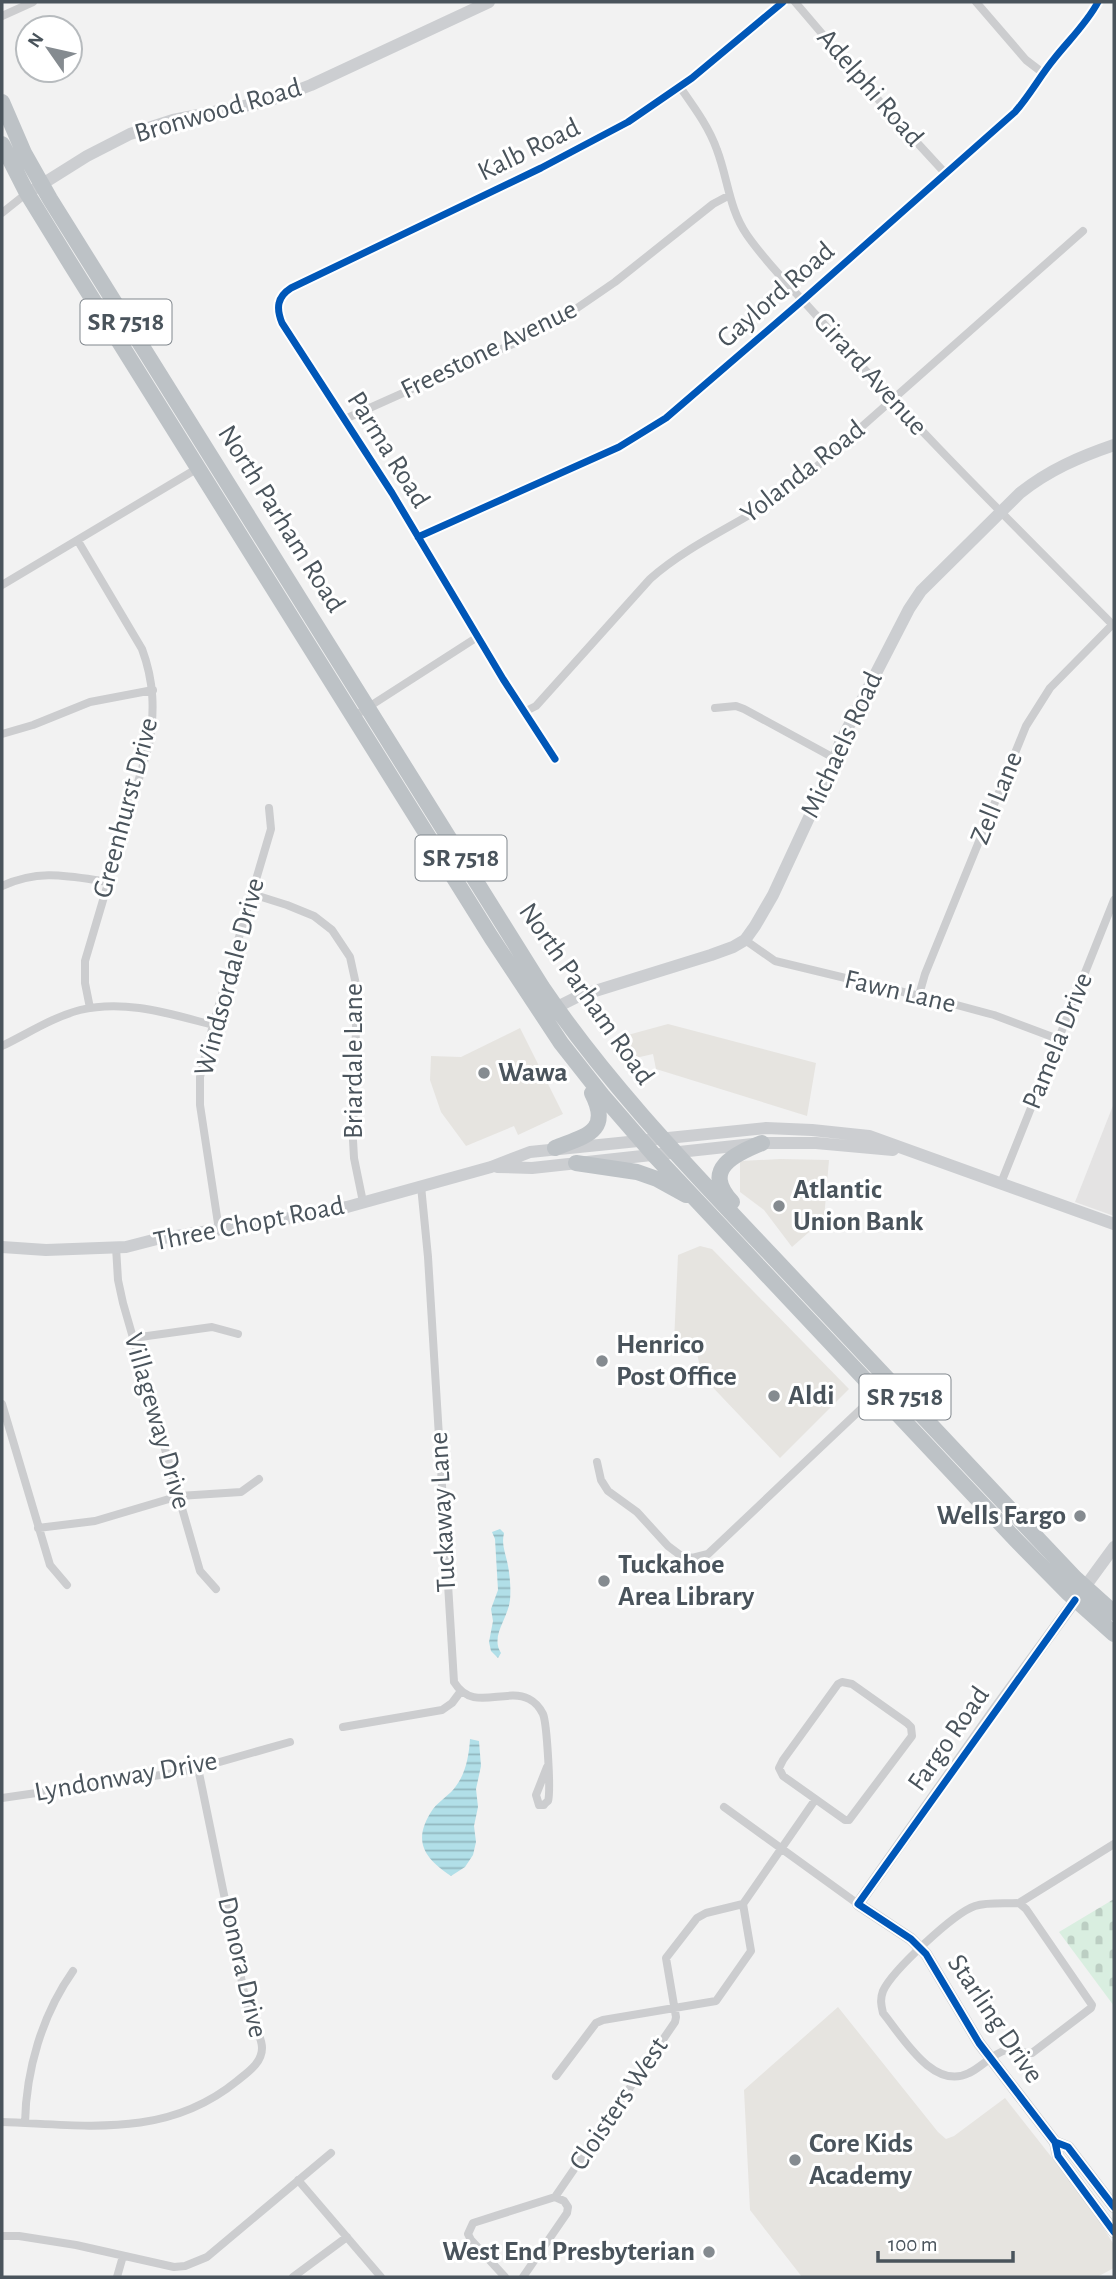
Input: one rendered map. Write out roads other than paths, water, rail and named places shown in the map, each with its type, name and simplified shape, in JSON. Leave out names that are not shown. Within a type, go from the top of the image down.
[{"type":"highway","name":"North Parham Road","points":[[2,102],[34,189]]},
{"type":"highway","name":"North Parham Road","points":[[2,144],[34,189],[205,464],[354,717],[549,1011],[674,1152],[766,1249],[884,1387]]},
{"type":"highway","name":"North Parham Road","points":[[205,464],[368,707],[585,1074],[654,1155],[884,1387],[1080,1593],[1114,1634]]},
{"type":"highway","points":[[555,1148],[588,1135],[599,1118],[600,1107],[585,1074]]},
{"type":"highway","points":[[762,1143],[729,1159],[721,1171],[720,1182],[723,1192],[751,1223],[766,1249]]},
{"type":"highway","points":[[576,1163],[637,1172],[657,1179],[699,1202]]},
{"type":"highway","name":"North Parham Road","points":[[1080,1593],[1114,1613]]},
{"type":"street","points":[[2,16],[33,2]]},
{"type":"street","name":"Bronwood Road","points":[[34,189],[87,156],[130,134],[173,120],[280,97],[489,2]]},
{"type":"street","name":"Kalb Road","points":[[278,305],[281,295],[291,288],[596,141],[628,122],[680,86],[783,2]]},
{"type":"street","name":"Adelphi Road","points":[[795,2],[945,173]]},
{"type":"street","points":[[976,2],[1026,60],[1043,73]]},
{"type":"street","name":"Gaylord Road","points":[[418,537],[619,447],[643,434],[694,396],[1015,112],[1030,96],[1043,73],[1098,2]]},
{"type":"street","name":"Girard Avenue","points":[[680,86],[709,131],[723,167],[728,196],[747,235],[893,401],[1000,513],[1113,625]]},
{"type":"street","points":[[2,213],[34,189]]},
{"type":"street","name":"Freestone Avenue","points":[[345,419],[515,343],[564,317],[615,282],[713,204],[728,196]]},
{"type":"street","name":"Yolanda Road","points":[[526,711],[536,706],[650,579],[666,565],[777,499],[893,401],[1083,231]]},
{"type":"street","name":"Parma Road","points":[[278,305],[282,323],[345,419],[555,759]]},
{"type":"street","name":"Michaels Road","points":[[745,940],[772,895],[856,711],[908,609],[935,576],[1020,493],[1054,469],[1114,445]]},
{"type":"street","points":[[2,585],[205,464]]},
{"type":"street","name":"Greenhurst Drive","points":[[78,541],[142,649],[153,690],[154,716],[149,745],[85,961],[85,983],[90,1008]]},
{"type":"street","name":"Zell Lane","points":[[919,995],[925,974],[1026,726],[1050,688],[1113,625]]},
{"type":"street","points":[[354,717],[479,636]]},
{"type":"street","points":[[2,734],[90,702],[153,690]]},
{"type":"street","points":[[715,708],[736,706],[744,709],[834,758]]},
{"type":"street","name":"Windsordale Drive","points":[[219,1230],[200,1092],[202,1061],[271,829],[269,808]]},
{"type":"street","points":[[2,887],[16,880],[46,874],[108,882]]},
{"type":"street","name":"Briardale Lane","points":[[252,894],[314,916],[341,940],[354,968],[357,1002],[353,1140],[363,1202]]},
{"type":"street","name":"Pamela Drive","points":[[1001,1183],[1114,900]]},
{"type":"street","points":[[549,1011],[579,996],[711,955],[745,940]]},
{"type":"street","name":"Fawn Lane","points":[[745,940],[775,961],[919,995],[994,1016],[1058,1039]]},
{"type":"street","points":[[2,1046],[58,1019],[90,1008],[106,1006],[131,1007],[213,1024]]},
{"type":"street","name":"Three Chopt Road","points":[[2,1247],[46,1251],[116,1247],[280,1220],[363,1202],[491,1167],[530,1152],[750,1128],[802,1129],[869,1136],[1114,1224]]},
{"type":"street","name":"Three Chopt Road","points":[[491,1167],[532,1168],[762,1143],[816,1143],[908,1150]]},
{"type":"street","name":"Tuckaway Lane","points":[[421,1186],[428,1257],[453,1676],[461,1691]]},
{"type":"street","name":"Villageway Drive","points":[[116,1247],[118,1280],[132,1338],[200,1571],[216,1589]]},
{"type":"street","points":[[132,1338],[212,1327],[238,1334]]},
{"type":"street","points":[[597,1462],[601,1480],[608,1491],[637,1512],[668,1546],[680,1555],[692,1558],[708,1553],[884,1387]]},
{"type":"street","points":[[2,1404],[50,1565],[67,1585]]},
{"type":"street","points":[[38,1528],[95,1521],[179,1496],[242,1492],[259,1479]]},
{"type":"street","name":"Fargo Road","points":[[858,1903],[1114,1546]]},
{"type":"street","points":[[847,1682],[907,1723],[911,1727],[912,1736],[851,1819],[845,1820],[815,1800],[783,1776],[779,1768],[782,1760],[838,1684],[847,1682]]},
{"type":"street","points":[[343,1727],[442,1710],[452,1703],[461,1691],[477,1698],[523,1697],[538,1706],[545,1723],[547,1767]]},
{"type":"street","name":"Lyndonway Drive","points":[[2,1798],[198,1768],[290,1742]]},
{"type":"street","name":"Donora Drive","points":[[2,2122],[105,2126],[161,2120],[182,2113],[215,2096],[254,2067],[261,2056],[261,2039],[245,1997],[198,1768]]},
{"type":"street","points":[[743,1904],[815,1800]]},
{"type":"street","name":"Starling Drive","points":[[724,1807],[919,1947],[933,1964],[962,2016],[990,2058],[1055,2142],[1058,2156],[1114,2232]]},
{"type":"street","points":[[1019,1903],[1026,1909],[1092,2005],[1091,2008],[1032,2053],[1009,2049],[990,2058],[970,2073],[961,2076],[937,2073],[927,2066],[883,2013],[880,2005],[882,1992],[919,1947],[971,1908],[1019,1903],[1114,1844]]},
{"type":"street","name":"Cloisters West","points":[[505,2277],[471,2240],[469,2228],[480,2219],[555,2197],[675,2022],[674,2009],[666,1958],[697,1918],[706,1913],[743,1904],[750,1954],[716,2001],[674,2009],[603,2020],[596,2024],[556,2076]]},
{"type":"street","points":[[25,2123],[26,2096],[34,2053],[57,1997],[73,1971]]},
{"type":"street","name":"Starling Drive","points":[[1055,2142],[1068,2147],[1114,2207]]},
{"type":"street","points":[[2,2236],[48,2240],[174,2267],[185,2266],[207,2258],[331,2153]]},
{"type":"street","points":[[298,2180],[381,2277]]},
{"type":"street","name":"Cloisters West","points":[[523,2277],[567,2213],[568,2207],[564,2201],[555,2197]]},
{"type":"street","points":[[293,2277],[347,2237]]},
{"type":"street","points":[[117,2277],[124,2256]]},
{"type":"water","points":[[500,1529],[504,1533],[503,1546],[509,1570],[510,1600],[498,1634],[501,1653],[498,1658],[491,1651],[489,1642],[493,1621],[491,1609],[498,1590],[495,1539],[492,1532]]},
{"type":"water","points":[[470,1739],[479,1741],[481,1766],[476,1789],[476,1842],[473,1855],[465,1867],[451,1876],[427,1855],[422,1839],[423,1830],[433,1809],[459,1781],[466,1764]]},
{"type":"place","name":"Wawa","points":[[484,1073]]},
{"type":"place","name":"Atlantic Union Bank","points":[[779,1206]]},
{"type":"place","name":"Henrico Post Office","points":[[602,1361]]},
{"type":"place","name":"Aldi","points":[[774,1396]]},
{"type":"place","name":"Wells Fargo","points":[[1080,1516]]},
{"type":"place","name":"Tuckahoe Area Library","points":[[604,1581]]},
{"type":"place","name":"Core Kids Academy","points":[[795,2160]]},
{"type":"place","name":"West End Presbyterian","points":[[709,2252]]}]
